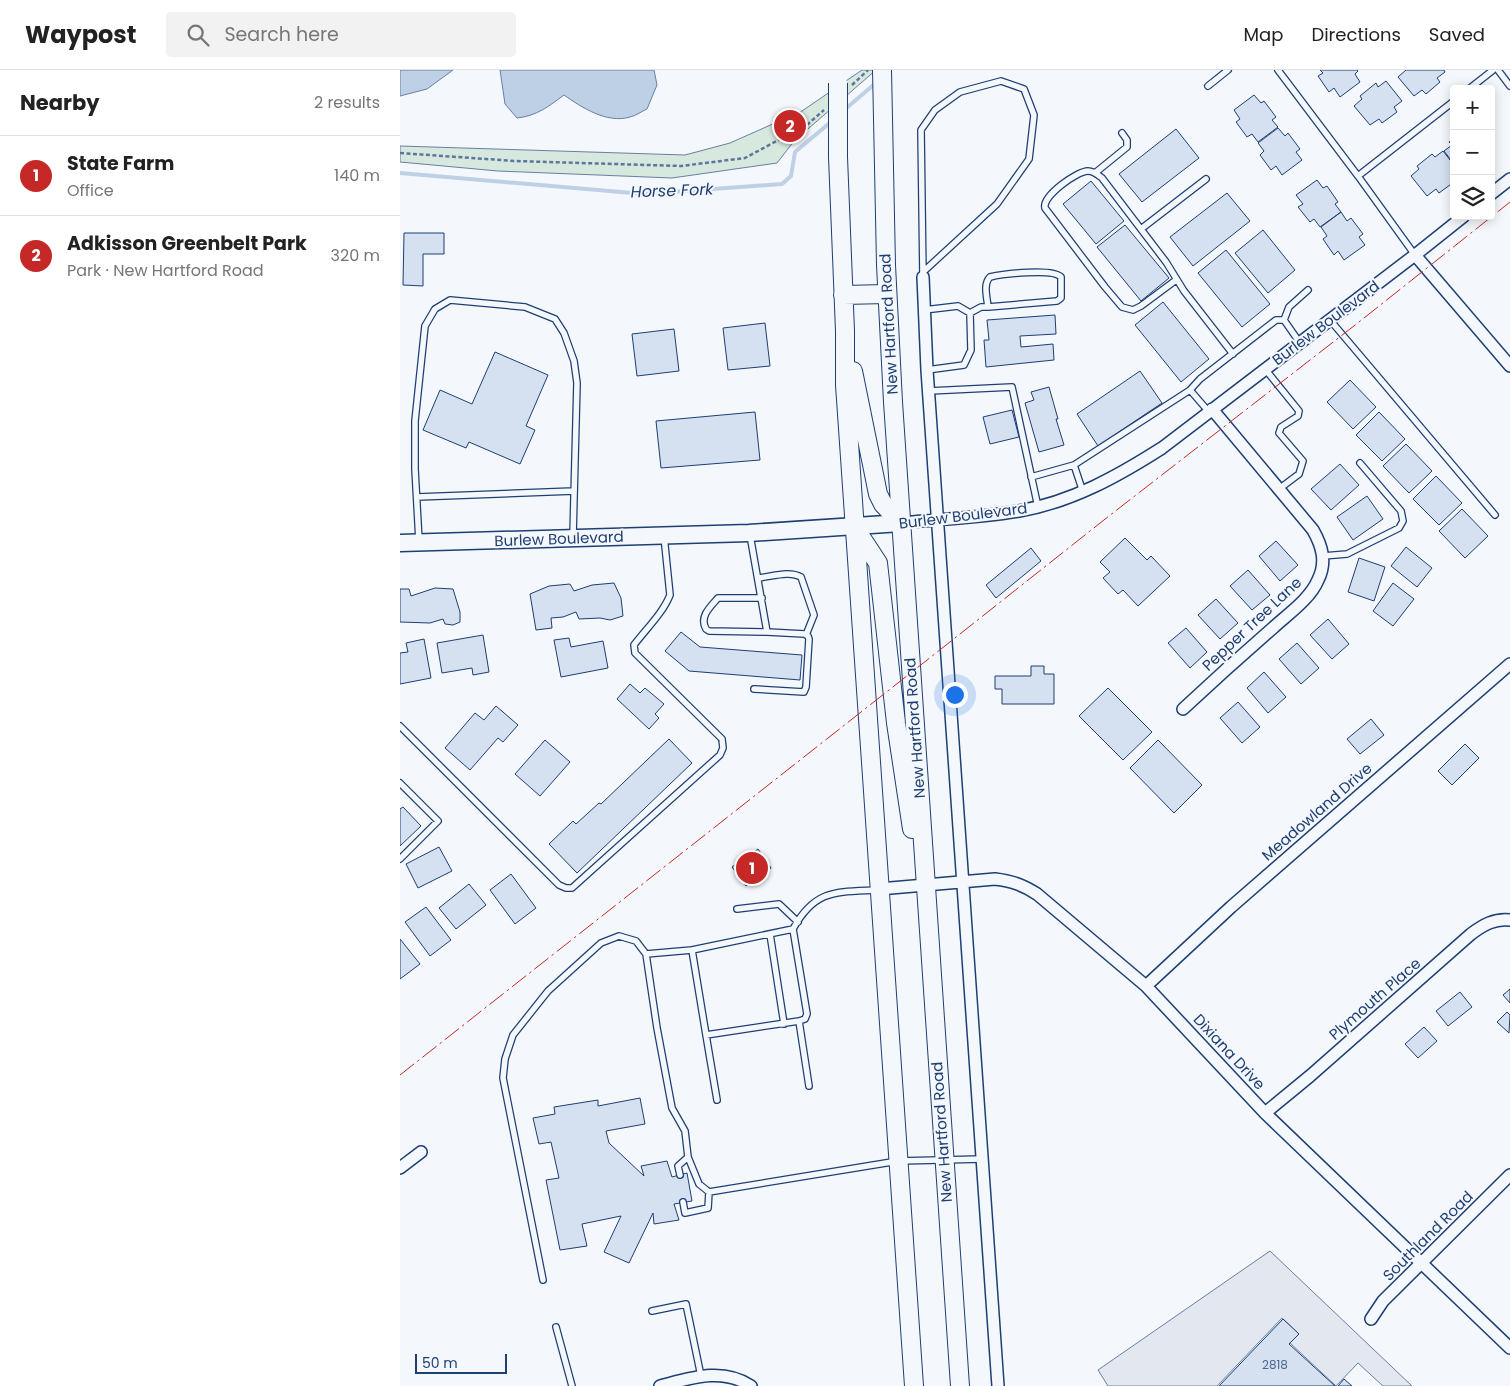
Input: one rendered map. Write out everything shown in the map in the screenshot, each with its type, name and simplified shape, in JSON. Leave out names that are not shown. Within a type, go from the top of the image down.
[{"type":"main road","name":"New Hartford Road","points":[[882,70],[887,294],[960,1386]]},
{"type":"main road","points":[[842,80],[838,157],[845,331],[845,386],[914,1386]]},
{"type":"main road","points":[[843,295],[887,294]]},
{"type":"main road","points":[[845,331],[878,494],[883,504],[901,524]]},
{"type":"main road","points":[[855,527],[878,563],[903,777],[912,835],[926,885]]},
{"type":"street","points":[[1495,191],[1510,179]]},
{"type":"street","name":"Burlew Boulevard","points":[[400,543],[664,536],[855,527],[972,518],[1038,507],[1083,492],[1134,466],[1162,448],[1416,255],[1459,220]]},
{"type":"street","points":[[1416,255],[1510,366]]},
{"type":"street","points":[[923,274],[927,370],[998,1386]]},
{"type":"street","points":[[1210,411],[1313,530],[1320,542],[1323,556]]},
{"type":"street","name":"Pepper Tree Lane","points":[[1183,709],[1310,593],[1320,576],[1323,556]]},
{"type":"street","name":"Meadowland Drive","points":[[1146,986],[1238,901],[1510,664]]},
{"type":"street","name":"Dixiana Drive","points":[[879,890],[995,879],[1009,880],[1023,885],[1037,894],[1146,986],[1265,1112],[1510,1348]]},
{"type":"street","name":"Plymouth Place","points":[[1265,1112],[1317,1070],[1471,934],[1484,925],[1496,920],[1510,920]]},
{"type":"street","points":[[400,1168],[421,1152]]},
{"type":"street","name":"Southland Road","points":[[1371,1320],[1383,1301],[1510,1175]]},
{"type":"street","points":[[660,1386],[702,1376],[728,1376],[742,1380],[751,1386]]},
{"type":"lane","points":[[1208,86],[1228,70]]},
{"type":"lane","points":[[1278,70],[1416,255]]},
{"type":"lane","points":[[1474,85],[1493,70]]},
{"type":"lane","points":[[1498,70],[1510,86]]},
{"type":"lane","points":[[1001,81],[1024,89],[1034,115],[1028,159],[997,204],[923,274],[921,130],[935,110],[960,92],[1001,81]]},
{"type":"lane","points":[[1358,176],[1450,104]]},
{"type":"lane","points":[[1095,173],[1127,147],[1127,140],[1122,133]]},
{"type":"lane","points":[[1176,280],[1141,306],[1133,310],[1122,307],[1045,208],[1046,200],[1073,177],[1087,171],[1095,173],[1102,178],[1174,272],[1176,280],[1233,354]]},
{"type":"lane","points":[[1141,229],[1206,179]]},
{"type":"lane","points":[[970,313],[981,307],[988,307],[1057,302],[1061,298],[1061,277],[1056,273],[1046,272],[990,277],[986,284],[988,307]]},
{"type":"lane","points":[[1284,320],[1289,307],[1308,290]]},
{"type":"lane","points":[[420,542],[415,469],[415,421],[425,326],[435,309],[450,300],[526,307],[556,319],[564,333],[574,362],[577,383],[572,538]]},
{"type":"lane","points":[[924,310],[958,306],[970,313]]},
{"type":"lane","points":[[927,370],[964,365],[972,350],[970,313]]},
{"type":"lane","points":[[1031,477],[1074,466],[1190,390],[1200,379],[1276,320],[1284,320]]},
{"type":"lane","points":[[1284,320],[1300,343]]},
{"type":"lane","points":[[1330,320],[1495,515]]},
{"type":"lane","points":[[1265,369],[1299,411],[1298,416],[1281,427],[1278,433],[1302,461],[1299,474],[1279,489]]},
{"type":"lane","points":[[929,391],[1012,387],[1038,507]]},
{"type":"lane","points":[[1190,390],[1210,411]]},
{"type":"lane","points":[[1323,556],[1347,554],[1399,528],[1403,521],[1401,511],[1360,463]]},
{"type":"lane","points":[[1074,466],[1083,492]]},
{"type":"lane","points":[[417,497],[574,491]]},
{"type":"lane","points":[[749,532],[768,632]]},
{"type":"lane","points":[[400,726],[559,885],[572,888],[720,755],[723,748],[722,740],[635,653],[634,645],[670,595],[664,536]]},
{"type":"lane","points":[[758,578],[790,574],[796,574],[801,577],[814,615],[806,635]]},
{"type":"lane","points":[[762,598],[718,598],[705,614],[703,622],[706,629],[710,631],[806,635]]},
{"type":"lane","points":[[754,689],[804,692],[806,687],[809,639],[806,635]]},
{"type":"lane","points":[[400,783],[438,821],[400,859]]},
{"type":"lane","points":[[646,954],[692,950],[793,929],[806,909],[824,895],[879,890]]},
{"type":"lane","points":[[737,909],[779,904],[798,922]]},
{"type":"lane","points":[[706,1035],[784,1024],[805,1019],[807,1014],[793,929]]},
{"type":"lane","points":[[770,934],[784,1024]]},
{"type":"lane","points":[[543,1280],[503,1078],[505,1059],[512,1036],[548,991],[601,943],[619,936],[636,941],[646,954],[672,1108],[685,1131],[688,1157],[699,1184],[709,1192],[898,1161],[983,1159]]},
{"type":"lane","points":[[692,950],[717,1100]]},
{"type":"lane","points":[[799,1021],[808,1086]]},
{"type":"lane","points":[[680,1175],[678,1166],[688,1157]]},
{"type":"lane","points":[[684,1202],[685,1213],[708,1208],[709,1192]]},
{"type":"lane","points":[[652,1311],[686,1304],[702,1376]]},
{"type":"lane","points":[[556,1328],[572,1386]]},
{"type":"path","points":[[842,80],[868,70]]},
{"type":"path","points":[[400,153],[515,161],[681,166],[744,158],[808,124],[829,105]]},
{"type":"shaded area","points":[[862,70],[876,70],[794,141],[777,163],[672,178],[498,171],[400,162],[400,146],[685,155],[730,143],[802,111]]},
{"type":"shaded area","points":[[1270,1251],[1412,1386],[1383,1386],[1358,1363],[1336,1386],[1290,1343],[1299,1334],[1282,1318],[1217,1386],[1108,1386],[1098,1370]]},
{"type":"water","points":[[400,70],[453,70],[427,89],[400,96]]},
{"type":"water","points":[[500,70],[654,70],[657,85],[647,109],[630,117],[621,119],[603,116],[586,109],[564,95],[537,113],[517,118],[505,104]]},
{"type":"building","points":[[1320,70],[1357,70],[1355,74],[1360,82],[1340,97],[1334,88],[1329,92],[1318,76],[1323,73]]},
{"type":"building","points":[[1406,70],[1444,70],[1445,72],[1437,78],[1440,82],[1426,94],[1422,90],[1414,96],[1398,77]]},
{"type":"building","points":[[1386,81],[1402,101],[1394,107],[1397,112],[1382,123],[1379,119],[1370,125],[1354,106],[1362,99],[1360,96],[1376,83],[1378,87]]},
{"type":"building","points":[[1254,95],[1261,103],[1264,101],[1276,117],[1272,120],[1278,127],[1258,142],[1252,134],[1247,137],[1236,122],[1240,119],[1234,110]]},
{"type":"building","points":[[1278,128],[1285,136],[1288,133],[1300,149],[1296,152],[1302,160],[1282,175],[1276,166],[1271,170],[1260,155],[1264,151],[1258,143]]},
{"type":"building","points":[[1176,129],[1199,158],[1142,202],[1119,174]]},
{"type":"building","points":[[1450,146],[1450,159],[1444,151]]},
{"type":"building","points":[[1443,151],[1450,160],[1450,185],[1439,193],[1436,189],[1427,196],[1411,176],[1419,169],[1417,166],[1432,154],[1435,157]]},
{"type":"building","points":[[1317,180],[1323,188],[1327,186],[1338,202],[1335,204],[1341,212],[1320,227],[1314,219],[1310,222],[1298,207],[1303,204],[1296,195]]},
{"type":"building","points":[[1091,181],[1124,221],[1096,244],[1063,204]]},
{"type":"building","points":[[1227,193],[1250,221],[1193,266],[1170,237]]},
{"type":"building","points":[[1341,212],[1347,221],[1351,218],[1363,234],[1359,237],[1365,245],[1344,260],[1338,251],[1334,255],[1323,239],[1327,236],[1321,227]]},
{"type":"building","points":[[1125,225],[1169,278],[1141,301],[1097,247]]},
{"type":"building","points":[[1263,230],[1295,270],[1268,293],[1235,253]]},
{"type":"building","points":[[404,233],[444,233],[444,254],[423,254],[423,286],[403,285]]},
{"type":"building","points":[[1226,250],[1270,304],[1242,327],[1198,273]]},
{"type":"building","points":[[1163,302],[1209,359],[1181,382],[1135,325]]},
{"type":"building","points":[[1055,315],[1056,334],[1020,336],[1021,347],[1053,344],[1054,360],[986,367],[984,340],[989,340],[987,320]]},
{"type":"building","points":[[765,323],[770,366],[728,370],[723,328]]},
{"type":"building","points":[[674,329],[679,371],[637,376],[632,334]]},
{"type":"building","points":[[495,352],[548,375],[526,426],[535,430],[520,464],[469,442],[466,448],[423,430],[440,390],[472,404]]},
{"type":"building","points":[[1140,371],[1162,403],[1098,446],[1077,414]]},
{"type":"building","points":[[1350,380],[1376,407],[1353,429],[1327,402]]},
{"type":"building","points":[[1049,387],[1064,445],[1039,452],[1025,403],[1034,400],[1031,392]]},
{"type":"building","points":[[1012,410],[1019,437],[990,444],[983,417]]},
{"type":"building","points":[[755,412],[760,460],[661,468],[656,421]]},
{"type":"building","points":[[1379,412],[1405,439],[1382,461],[1356,435]]},
{"type":"building","points":[[1406,444],[1432,471],[1409,493],[1383,466]]},
{"type":"building","points":[[1340,464],[1359,485],[1331,510],[1311,489]]},
{"type":"building","points":[[1436,476],[1462,503],[1439,525],[1413,499]]},
{"type":"building","points":[[1367,496],[1383,519],[1353,540],[1337,517]]},
{"type":"building","points":[[1462,509],[1488,536],[1465,558],[1439,531]]},
{"type":"building","points":[[1125,538],[1147,560],[1151,556],[1170,576],[1138,606],[1123,590],[1118,594],[1103,578],[1110,572],[1100,562]]},
{"type":"building","points":[[1276,541],[1298,565],[1280,581],[1259,556]]},
{"type":"building","points":[[1406,547],[1432,568],[1417,587],[1391,566]]},
{"type":"building","points":[[1031,548],[1041,561],[996,598],[986,585]]},
{"type":"building","points":[[1359,558],[1385,567],[1374,601],[1348,592]]},
{"type":"building","points":[[1248,570],[1270,595],[1252,610],[1230,586]]},
{"type":"building","points":[[614,583],[621,598],[623,616],[610,620],[600,618],[579,619],[576,612],[563,617],[551,618],[552,628],[536,630],[530,594],[549,586],[570,584],[574,591],[592,585]]},
{"type":"building","points":[[1393,583],[1414,599],[1393,626],[1373,611]]},
{"type":"building","points":[[435,588],[453,589],[460,612],[460,622],[453,625],[445,624],[443,619],[430,623],[400,622],[400,589],[409,589],[411,596]]},
{"type":"building","points":[[1216,599],[1238,623],[1220,639],[1198,615]]},
{"type":"building","points":[[1328,619],[1349,644],[1332,659],[1310,635]]},
{"type":"building","points":[[1186,628],[1207,652],[1190,668],[1168,643]]},
{"type":"building","points":[[681,632],[700,647],[802,655],[800,680],[689,671],[665,651]]},
{"type":"building","points":[[483,635],[489,672],[473,675],[472,668],[442,673],[437,643]]},
{"type":"building","points":[[569,638],[571,647],[603,641],[608,668],[561,677],[554,640]]},
{"type":"building","points":[[424,639],[431,678],[400,684],[400,653],[408,652],[406,643]]},
{"type":"building","points":[[1297,643],[1319,668],[1301,684],[1279,659]]},
{"type":"building","points":[[1031,666],[1044,666],[1044,674],[1054,674],[1054,704],[1002,704],[1002,689],[995,689],[995,676],[1031,676]]},
{"type":"building","points":[[1264,672],[1286,697],[1268,713],[1247,688]]},
{"type":"building","points":[[630,684],[640,693],[645,688],[664,704],[655,714],[659,718],[649,729],[617,699]]},
{"type":"building","points":[[1108,688],[1152,732],[1123,760],[1079,716]]},
{"type":"building","points":[[1238,702],[1260,727],[1242,743],[1220,718]]},
{"type":"building","points":[[496,706],[518,725],[503,742],[498,738],[470,770],[445,748],[475,713],[484,720]]},
{"type":"building","points":[[1371,719],[1384,735],[1360,754],[1347,739]]},
{"type":"building","points":[[669,739],[692,763],[577,873],[549,844],[573,821],[576,824],[599,803],[601,804]]},
{"type":"building","points":[[545,740],[570,762],[540,796],[515,774]]},
{"type":"building","points":[[1158,740],[1202,785],[1174,813],[1130,768]]},
{"type":"building","points":[[1465,744],[1479,758],[1452,785],[1438,771]]},
{"type":"building","points":[[403,807],[421,826],[400,846],[400,809]]},
{"type":"building","points":[[439,847],[452,871],[418,888],[406,864]]},
{"type":"building","points":[[758,849],[771,868],[746,886],[732,867]]},
{"type":"building","points":[[511,874],[536,908],[515,924],[490,890]]},
{"type":"building","points":[[469,884],[486,905],[456,929],[439,908]]},
{"type":"building","points":[[426,907],[451,940],[430,956],[405,922]]},
{"type":"building","points":[[400,939],[420,964],[400,979]]},
{"type":"building","points":[[1510,989],[1510,1003],[1503,995]]},
{"type":"building","points":[[1460,992],[1472,1007],[1448,1026],[1436,1011]]},
{"type":"building","points":[[1507,1012],[1510,1015],[1509,1033],[1497,1022]]},
{"type":"building","points":[[1424,1027],[1437,1041],[1418,1058],[1405,1044]]},
{"type":"building","points":[[640,1098],[645,1124],[606,1131],[609,1143],[644,1176],[641,1166],[667,1161],[672,1177],[687,1173],[692,1201],[674,1204],[679,1220],[654,1224],[653,1213],[629,1263],[604,1252],[621,1216],[582,1224],[587,1246],[560,1250],[546,1180],[559,1178],[551,1142],[539,1144],[533,1118],[555,1114],[554,1107],[598,1100],[598,1106]]},
{"type":"building","points":[[1283,1319],[1299,1334],[1289,1344],[1335,1386],[1219,1386]]},
{"type":"building","points":[[1344,1379],[1352,1386],[1338,1386]]},
{"type":"waterway","name":"Horse Fork","points":[[843,111],[877,82]]},
{"type":"waterway","name":"Horse Fork","points":[[400,173],[644,194],[782,184],[791,176],[795,152],[832,121]]},
{"type":"power","points":[[400,1075],[1510,202]]},
{"type":"place","name":"Adkisson Greenbelt Park","points":[[790,126]]},
{"type":"place","name":"State Farm","points":[[752,868]]}]
